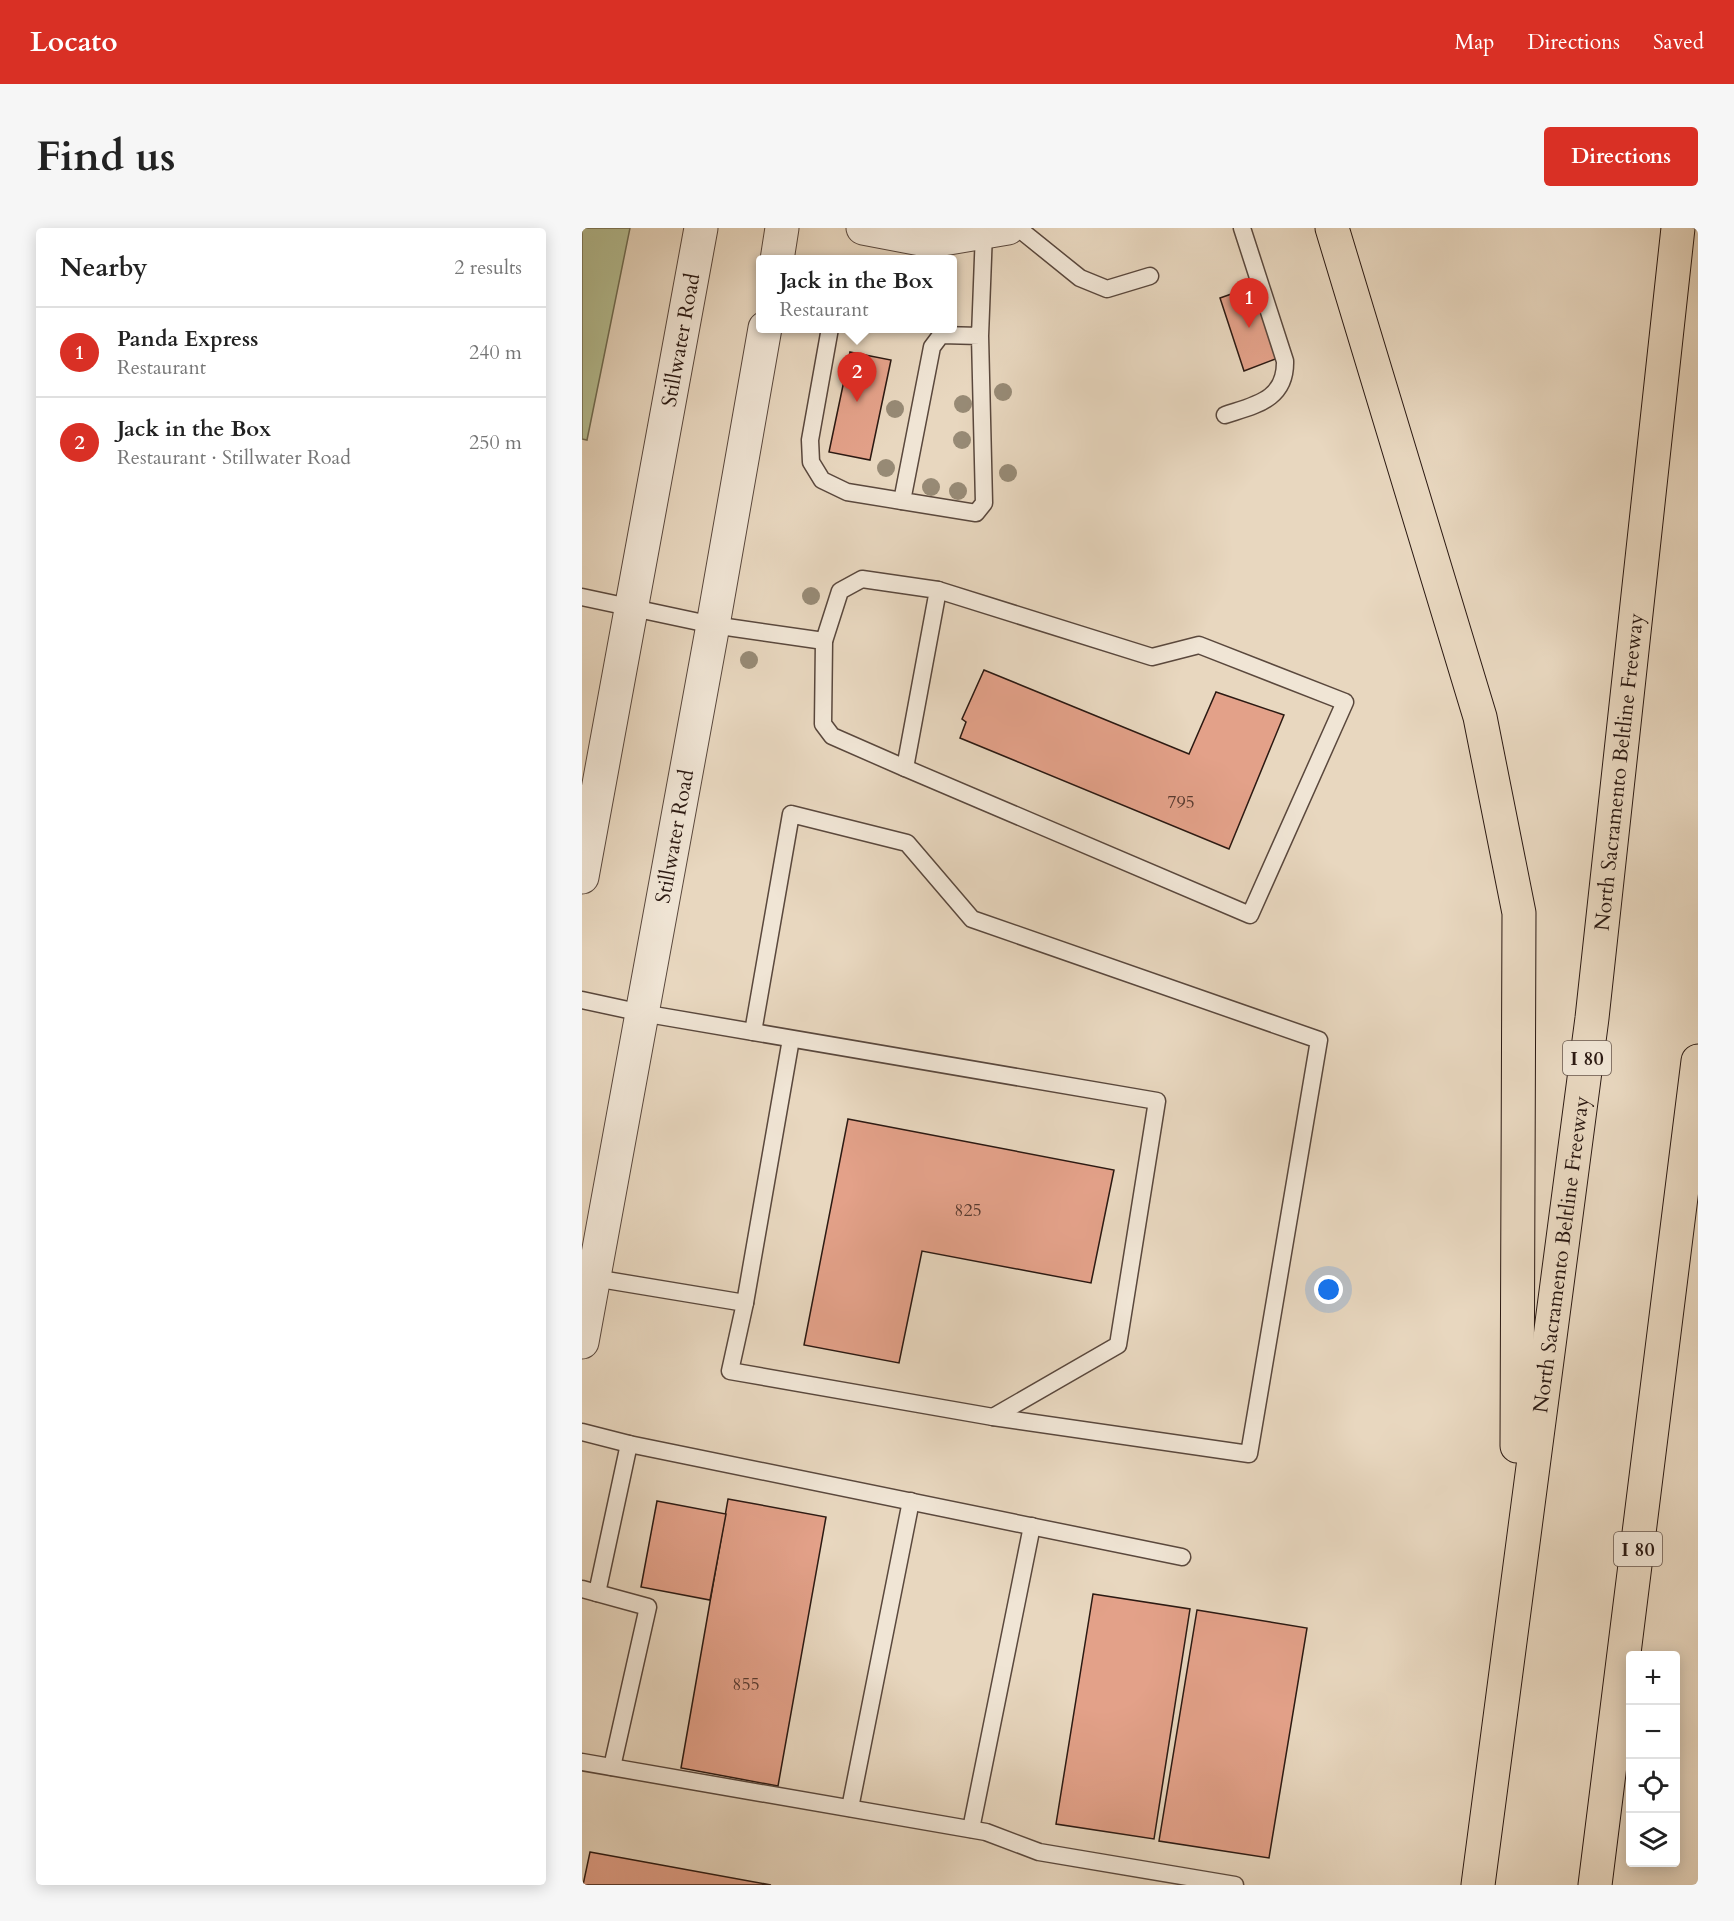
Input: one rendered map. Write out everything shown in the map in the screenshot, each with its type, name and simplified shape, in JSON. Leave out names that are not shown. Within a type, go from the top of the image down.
[{"type":"highway","points":[[1332,228],[1480,717],[1519,913],[1517,1580]]},
{"type":"highway","name":"North Sacramento Beltline Freeway","points":[[1478,1885],[1592,1018],[1678,228]]},
{"type":"highway","name":"I 80","points":[[1595,1885],[1698,1062]]},
{"type":"highway","points":[[1679,1212],[1698,1135]]},
{"type":"street","name":"Stillwater Road","points":[[582,877],[701,228]]},
{"type":"street","points":[[778,255],[782,228]]},
{"type":"street","points":[[864,228],[931,241],[996,230]]},
{"type":"street","name":"Stillwater Road","points":[[582,1342],[764,333]]},
{"type":"lane","points":[[1018,228],[1080,278],[1107,289],[1150,276]]},
{"type":"lane","points":[[1225,415],[1270,398],[1285,375],[1285,361],[1242,228]]},
{"type":"lane","points":[[829,333],[810,440],[811,462],[822,480],[847,492],[976,513],[984,503],[980,336],[996,230]]},
{"type":"lane","points":[[902,501],[932,347],[938,333]]},
{"type":"lane","points":[[948,333],[980,336]]},
{"type":"lane","points":[[862,579],[938,590],[1152,657],[1199,645],[1345,702],[1250,915],[832,736],[823,724],[824,641],[840,591],[862,579]]},
{"type":"lane","points":[[906,768],[938,590]]},
{"type":"lane","points":[[582,597],[713,625],[824,641]]},
{"type":"lane","points":[[753,1032],[791,814],[907,843],[972,919],[1319,1040],[1249,1454],[993,1417],[730,1371],[745,1303],[791,1038]]},
{"type":"lane","points":[[582,1000],[642,1013],[1157,1101],[1118,1345],[993,1417]]},
{"type":"lane","points":[[594,1278],[745,1303]]},
{"type":"lane","points":[[582,1432],[629,1444],[1182,1557]]},
{"type":"lane","points":[[612,1767],[648,1608],[589,1591],[629,1444]]},
{"type":"lane","points":[[850,1808],[911,1501]]},
{"type":"lane","points":[[971,1829],[1032,1526]]},
{"type":"lane","points":[[582,1762],[971,1829],[986,1832],[1039,1852],[1235,1885]]},
{"type":"green space","points":[[582,228],[630,228],[587,440],[582,439]]},
{"type":"building","points":[[1254,286],[1278,358],[1244,371],[1220,298]]},
{"type":"building","points":[[850,352],[891,360],[870,460],[829,452]]},
{"type":"building","points":[[984,670],[1189,754],[1216,692],[1284,715],[1229,849],[960,738],[966,722],[962,719]]},
{"type":"building","points":[[848,1119],[1114,1170],[1091,1283],[922,1251],[899,1363],[804,1345]]},
{"type":"building","points":[[728,1499],[826,1517],[778,1786],[681,1768]]},
{"type":"building","points":[[657,1501],[726,1514],[710,1600],[641,1587]]},
{"type":"building","points":[[1093,1594],[1190,1609],[1154,1839],[1056,1824]]},
{"type":"building","points":[[1197,1610],[1307,1628],[1269,1858],[1159,1841]]},
{"type":"building","points":[[590,1852],[771,1885],[583,1885]]},
{"type":"place","name":"Panda Express","points":[[1249,328]]},
{"type":"place","name":"Jack in the Box","points":[[857,402]]}]
